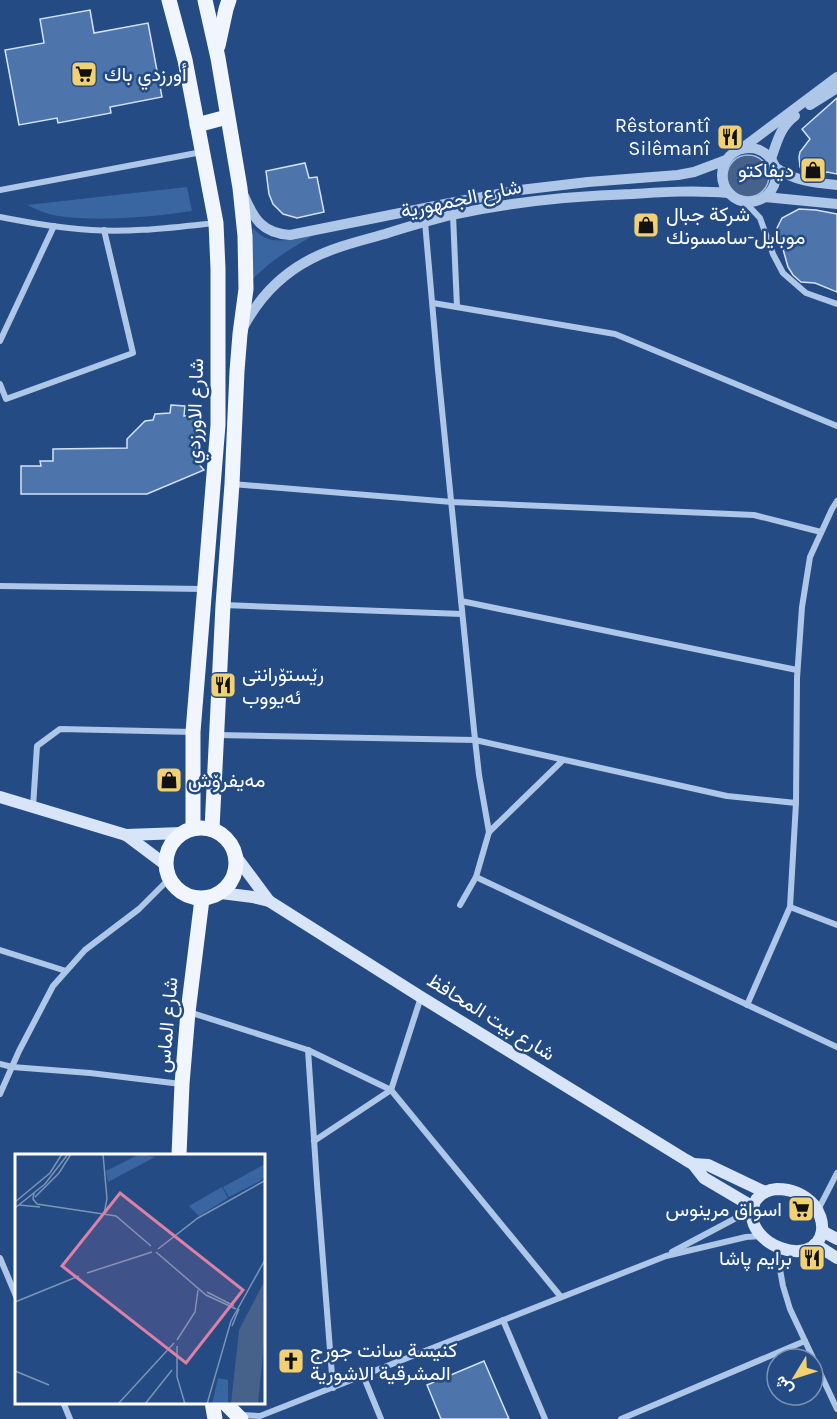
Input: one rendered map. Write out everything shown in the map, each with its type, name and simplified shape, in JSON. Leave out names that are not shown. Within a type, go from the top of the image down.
[{"type":"main road","name":"شارع الاورزدي","points":[[169,0],[185,60],[216,223],[218,425],[193,732],[188,831]]},
{"type":"main road","name":"شارع الاورزدي","points":[[205,0],[218,58],[240,188],[245,236],[246,289],[240,334],[212,829]]},
{"type":"main road","points":[[218,58],[229,0]]},
{"type":"main road","points":[[197,125],[227,117]]},
{"type":"main road","points":[[0,797],[126,835],[188,831],[203,827],[212,829],[229,840],[237,858],[234,878],[221,893],[202,899],[187,896],[174,886],[168,872],[168,850],[171,844],[188,831]]},
{"type":"main road","points":[[126,835],[168,872]]},
{"type":"main road","name":"شارع بيت المحافظ","points":[[237,858],[269,901]]},
{"type":"main road","name":"شارع بيت المحافظ","points":[[221,893],[269,901],[693,1164],[704,1178],[753,1208]]},
{"type":"main road","name":"شارع الماس","points":[[179,1154],[188,1012],[202,899]]},
{"type":"main road","name":"شارع بيت المحافظ","points":[[693,1164],[708,1166],[765,1192],[777,1189],[790,1190],[806,1198],[818,1211]]},
{"type":"main road","points":[[765,1192],[758,1197],[753,1208],[753,1221],[762,1236],[784,1250],[806,1250],[815,1244],[822,1229],[818,1211]]},
{"type":"main road","points":[[822,1229],[837,1239]]},
{"type":"main road","points":[[815,1244],[837,1258]]},
{"type":"main road","points":[[212,1404],[215,1419]]},
{"type":"main road","points":[[225,1404],[235,1418]]},
{"type":"street","points":[[837,77],[726,160],[722,176],[723,185],[728,193],[745,202],[765,197],[775,184],[776,175],[773,163],[782,129],[788,122],[837,88]]},
{"type":"street","points":[[740,150],[757,149],[784,173],[806,182],[837,185]]},
{"type":"street","points":[[0,190],[202,152]]},
{"type":"street","name":"شارع الجمهورية","points":[[240,188],[257,221],[272,232],[290,235],[520,190],[571,183],[678,175],[694,172],[726,160]]},
{"type":"street","name":"شارع الجمهورية","points":[[240,334],[250,314],[277,283],[310,259],[425,222],[522,203],[674,191],[728,193]]},
{"type":"street","points":[[765,197],[837,204]]},
{"type":"street","points":[[745,202],[760,218],[772,254],[783,273],[806,293],[837,304]]},
{"type":"street","points":[[453,215],[457,307]]},
{"type":"street","points":[[0,217],[93,231],[143,230],[216,223]]},
{"type":"street","points":[[425,222],[475,740],[489,832],[476,877],[460,905]]},
{"type":"street","points":[[0,341],[54,226]]},
{"type":"street","points":[[0,384],[6,399],[132,353],[104,230]]},
{"type":"street","points":[[433,303],[615,334],[837,426]]},
{"type":"street","points":[[232,484],[452,502],[754,515],[822,532]]},
{"type":"street","points":[[747,1005],[790,907],[796,803],[797,670],[802,607],[810,557],[837,501]]},
{"type":"street","points":[[0,586],[204,589]]},
{"type":"street","points":[[461,601],[797,670]]},
{"type":"street","points":[[223,605],[462,614]]},
{"type":"street","points":[[33,807],[37,746],[60,729],[193,732]]},
{"type":"street","points":[[216,735],[475,740],[727,796],[796,803]]},
{"type":"street","points":[[489,832],[563,760]]},
{"type":"street","points":[[0,1094],[53,986],[86,950],[140,909],[168,872]]},
{"type":"street","points":[[476,877],[837,1047]]},
{"type":"street","points":[[790,907],[837,925]]},
{"type":"street","points":[[0,950],[66,971]]},
{"type":"street","points":[[314,1141],[391,1090],[421,997]]},
{"type":"street","points":[[188,1012],[308,1050],[391,1090],[561,1297]]},
{"type":"street","points":[[308,1050],[333,1388]]},
{"type":"street","points":[[0,1064],[182,1084]]},
{"type":"street","points":[[818,1211],[837,1173]]},
{"type":"street","points":[[666,1256],[684,1244],[753,1208]]},
{"type":"street","points":[[822,1229],[837,1231]]},
{"type":"street","points":[[235,1418],[260,1416],[666,1256],[746,1237],[762,1236]]},
{"type":"street","points":[[776,1246],[783,1286],[790,1309],[837,1409]]},
{"type":"street","points":[[0,1258],[15,1294]]},
{"type":"street","points":[[503,1320],[544,1419]]},
{"type":"street","points":[[621,1419],[805,1341]]},
{"type":"street","points":[[363,1375],[381,1419]]},
{"type":"street","points":[[64,1404],[70,1419]]},
{"type":"shaded area","points":[[748,155],[763,161],[769,176],[763,191],[748,197],[733,191],[727,176],[733,161]]},
{"type":"shaded area","points":[[187,187],[192,211],[160,215],[108,219],[74,218],[50,214],[27,205]]},
{"type":"shaded area","points":[[253,228],[264,237],[274,240],[316,234],[280,256],[248,284]]},
{"type":"building","name":"أورزدي باك","points":[[90,10],[94,33],[148,23],[162,97],[110,107],[111,113],[58,123],[57,118],[19,125],[5,50],[44,43],[40,19]]},
{"type":"building","points":[[837,98],[837,174],[827,172],[821,176],[804,173],[800,167],[799,157],[810,139],[802,129]]},
{"type":"building","points":[[305,163],[309,178],[317,177],[324,212],[297,218],[283,214],[273,204],[269,194],[266,171]]},
{"type":"building","points":[[799,209],[837,214],[837,292],[815,283],[801,282],[788,267],[777,228],[782,218]]},
{"type":"building","points":[[171,405],[185,406],[184,416],[197,415],[196,461],[204,470],[147,494],[21,494],[21,466],[41,466],[40,461],[53,461],[53,449],[127,448],[127,439],[145,421],[153,420],[155,414],[170,413]]},
{"type":"building","points":[[484,1361],[509,1419],[441,1419],[427,1385]]},
{"type":"place","name":"أورزدي باك","points":[[84,74]]},
{"type":"place","name":"Rêstorantî Silêmanî","points":[[730,137]]},
{"type":"place","name":"ديفاكتو","points":[[813,170]]},
{"type":"place","name":"شركة جبال موبايل-سامسونك","points":[[646,225]]},
{"type":"place","name":"رێستۆرانتی ئەیووب","points":[[223,685]]},
{"type":"place","name":"مەیفرۆش","points":[[169,780]]},
{"type":"place","name":"اسواق مرينوس","points":[[801,1209]]},
{"type":"place","name":"برایم پاشا","points":[[812,1258]]},
{"type":"place","name":"كنيسة سانت جورج المشرقية الاشورية","points":[[291,1361]]}]
